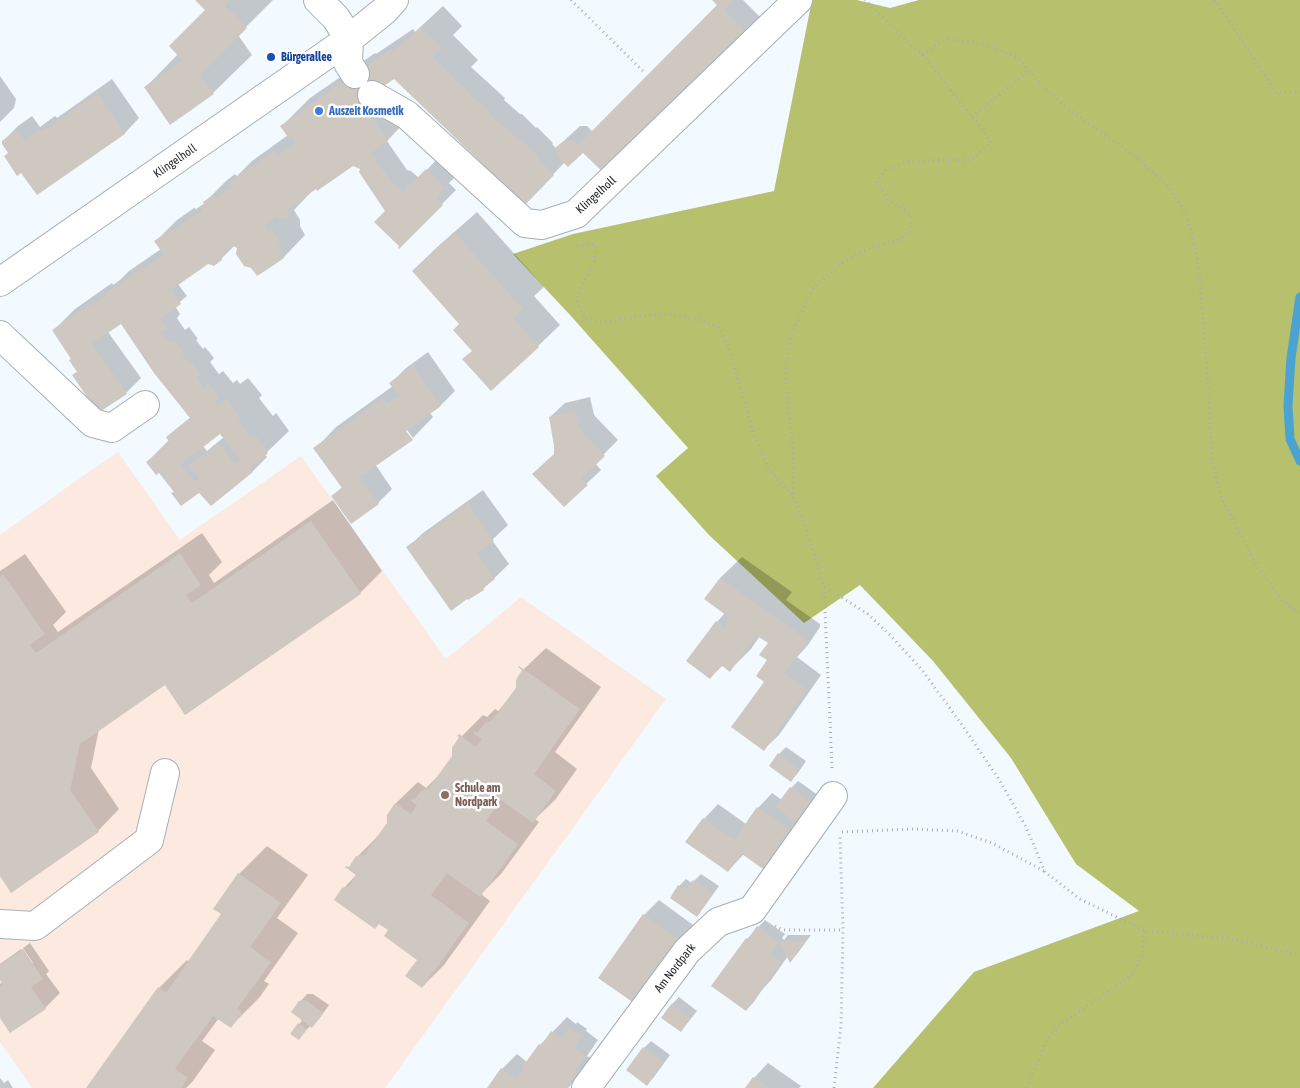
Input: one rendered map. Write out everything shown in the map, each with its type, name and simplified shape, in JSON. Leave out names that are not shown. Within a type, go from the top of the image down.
[{"type":"street","points":[[318,0],[336,18],[350,39]]},
{"type":"street","name":"Klingelholl","points":[[0,282],[350,39],[394,0]]},
{"type":"street","name":"Klingelholl","points":[[350,39],[348,63],[364,85],[407,115],[525,223],[542,225],[576,214],[798,0]]},
{"type":"street","points":[[0,335],[93,423],[112,428],[145,405]]},
{"type":"street","points":[[0,924],[35,926],[149,840],[165,773]]},
{"type":"street","name":"Am Nordpark","points":[[586,1088],[686,951],[718,922],[752,910],[833,796]]},
{"type":"path","points":[[571,0],[644,72]]},
{"type":"path","points":[[793,496],[793,453],[784,372],[791,336],[812,289],[843,262],[870,248],[898,240],[912,230],[910,214],[888,200],[876,182],[884,171],[904,162],[971,160],[991,143],[922,54],[865,0]]},
{"type":"path","points":[[1215,0],[1276,93],[1300,92]]},
{"type":"path","points":[[922,54],[946,39],[980,43],[1018,58],[1042,85],[1065,106],[1138,159],[1167,186],[1186,214],[1194,238],[1199,272],[1212,461],[1221,496],[1258,566],[1282,600],[1300,614]]},
{"type":"path","points":[[972,117],[1029,70]]},
{"type":"path","points":[[570,247],[595,244],[595,260],[576,298],[585,319],[609,322],[638,316],[672,314],[699,320],[718,327],[728,346],[754,435],[768,468],[793,496],[806,525],[824,587],[868,614],[922,670],[1000,781],[1026,827],[1045,872]]},
{"type":"path","points":[[840,832],[912,829],[957,831],[992,843],[1045,872],[1080,899],[1145,931],[1233,939],[1300,955]]},
{"type":"path","points":[[774,926],[783,930],[843,930]]},
{"type":"path","points":[[1027,1088],[1047,1039],[1061,1024],[1133,974],[1142,955],[1145,931]]},
{"type":"shaded area","points":[[118,452],[180,540],[301,456],[446,659],[521,597],[666,699],[385,1088],[32,1088],[0,1042],[0,535]]},
{"type":"green space","points":[[812,0],[857,0],[890,8],[919,0],[1300,0],[1300,1088],[873,1088],[974,972],[1139,911],[1076,864],[1011,758],[933,661],[860,585],[804,623],[709,535],[656,476],[688,448],[571,316],[513,254],[573,234],[774,191]]},
{"type":"building","points":[[195,0],[230,0],[225,5],[247,28],[200,75],[214,94],[170,125],[144,87],[182,60],[169,46],[205,10]]},
{"type":"building","points":[[712,0],[733,0],[724,10],[748,34],[607,176],[583,153],[568,167],[557,156],[556,147],[564,141],[572,140],[578,145],[717,5]]},
{"type":"building","points":[[421,27],[441,48],[432,57],[491,115],[540,158],[538,159],[554,175],[525,205],[394,79],[361,102],[388,141],[371,153],[393,185],[396,185],[403,192],[426,169],[445,188],[436,198],[443,205],[399,249],[399,246],[374,222],[385,211],[359,172],[360,169],[353,166],[288,209],[290,215],[283,220],[277,216],[266,224],[265,228],[271,229],[279,242],[278,248],[284,258],[271,267],[257,276],[251,268],[244,266],[236,254],[237,248],[233,246],[222,255],[222,260],[214,266],[208,264],[171,290],[181,304],[160,319],[167,329],[162,332],[170,343],[174,340],[184,354],[182,355],[188,362],[190,361],[200,374],[196,377],[204,388],[208,384],[219,398],[215,401],[218,405],[226,399],[241,418],[237,420],[250,437],[254,434],[268,453],[250,468],[253,472],[211,506],[199,493],[181,506],[171,493],[174,492],[159,473],[156,475],[146,462],[170,443],[166,437],[190,418],[154,373],[121,324],[92,344],[127,394],[98,413],[72,375],[77,372],[52,330],[90,304],[91,306],[107,295],[106,293],[144,266],[145,268],[164,255],[154,241],[203,211],[201,208],[205,206],[203,202],[213,195],[216,198],[232,187],[229,182],[274,151],[277,156],[296,142],[293,138],[290,140],[280,126],[391,49],[393,52]],"holes":[[[220,434],[241,460],[235,464],[219,444],[189,466],[199,478],[194,482],[180,465]]]},
{"type":"building","points":[[97,93],[125,134],[37,195],[21,173],[17,176],[4,156],[8,153],[2,141],[17,130],[25,141],[40,129],[42,132]]},
{"type":"building","points":[[454,232],[523,309],[513,318],[539,347],[491,391],[462,359],[472,351],[453,330],[459,324],[412,271]]},
{"type":"building","points":[[413,365],[441,406],[406,431],[413,440],[360,477],[379,504],[351,524],[331,496],[342,488],[313,448],[383,398],[387,404],[399,396],[389,383]]},
{"type":"building","points":[[576,411],[580,430],[605,456],[581,479],[588,485],[564,507],[532,474],[554,454],[549,417]]},
{"type":"building","points":[[468,503],[494,541],[477,553],[495,579],[483,588],[484,590],[467,599],[451,611],[406,547]]},
{"type":"building","points":[[311,521],[361,594],[185,715],[165,685],[80,744],[70,790],[99,832],[11,893],[0,876],[0,577],[3,574],[45,634],[30,645],[36,653],[180,553],[201,585],[186,595],[192,603]]},
{"type":"building","points":[[720,578],[806,639],[806,643],[784,673],[807,690],[764,751],[731,727],[764,682],[756,676],[767,660],[759,655],[768,643],[756,635],[730,672],[721,665],[710,679],[686,661],[716,621],[724,628],[730,618],[704,599]]},
{"type":"building","points":[[519,666],[580,709],[534,774],[556,791],[533,823],[501,800],[486,821],[518,844],[480,897],[447,873],[431,895],[469,923],[422,988],[405,976],[417,960],[384,936],[388,930],[379,924],[375,929],[334,900],[342,888],[349,886],[356,875],[345,867],[349,867],[356,856],[364,855],[387,823],[387,815],[395,803],[411,814],[417,805],[411,801],[412,799],[414,800],[422,790],[429,788],[452,756],[452,748],[459,737],[457,736],[459,734],[476,747],[482,739],[473,733],[477,733],[485,723],[491,721],[516,688],[516,680],[522,670]]},
{"type":"building","points":[[778,753],[800,769],[791,782],[769,766]]},
{"type":"building","points":[[790,787],[812,803],[797,823],[775,807]]},
{"type":"building","points":[[757,807],[791,831],[763,869],[742,854],[728,872],[685,842],[703,818],[734,840]]},
{"type":"building","points":[[238,873],[281,903],[250,947],[271,962],[237,1009],[242,1013],[231,1028],[213,1016],[175,1069],[188,1078],[181,1088],[86,1088],[158,987],[166,993],[221,914],[213,909]]},
{"type":"building","points":[[693,880],[713,894],[697,917],[670,898],[678,885],[685,890]]},
{"type":"building","points":[[643,914],[680,940],[634,1003],[598,978]]},
{"type":"building","points":[[757,926],[779,942],[770,954],[781,962],[746,1011],[711,986]]},
{"type":"building","points":[[805,941],[790,963],[780,942]]},
{"type":"building","points":[[23,949],[43,979],[31,987],[46,1009],[10,1033],[0,1018],[0,987],[3,985],[0,980],[0,965]]},
{"type":"building","points":[[306,1000],[323,1013],[312,1028],[291,1012],[299,1001]]},
{"type":"building","points":[[671,1004],[691,1018],[681,1032],[661,1018]]},
{"type":"building","points":[[298,1023],[307,1029],[299,1040],[290,1034]]},
{"type":"building","points":[[569,1028],[581,1036],[574,1047],[585,1056],[574,1071],[578,1074],[567,1088],[487,1088],[501,1068],[517,1079],[523,1070],[521,1069],[551,1031],[562,1039]]},
{"type":"building","points":[[643,1047],[664,1062],[647,1086],[626,1070]]},
{"type":"building","points":[[753,1077],[769,1088],[745,1088]]},
{"type":"waterway","points":[[1300,297],[1291,358],[1288,406],[1290,439],[1300,461]]},
{"type":"place","name":"Bürgerallee","points":[[271,57]]},
{"type":"place","name":"Auszeit Kosmetik","points":[[319,111]]},
{"type":"place","name":"Schule am Nordpark","points":[[445,795]]}]
